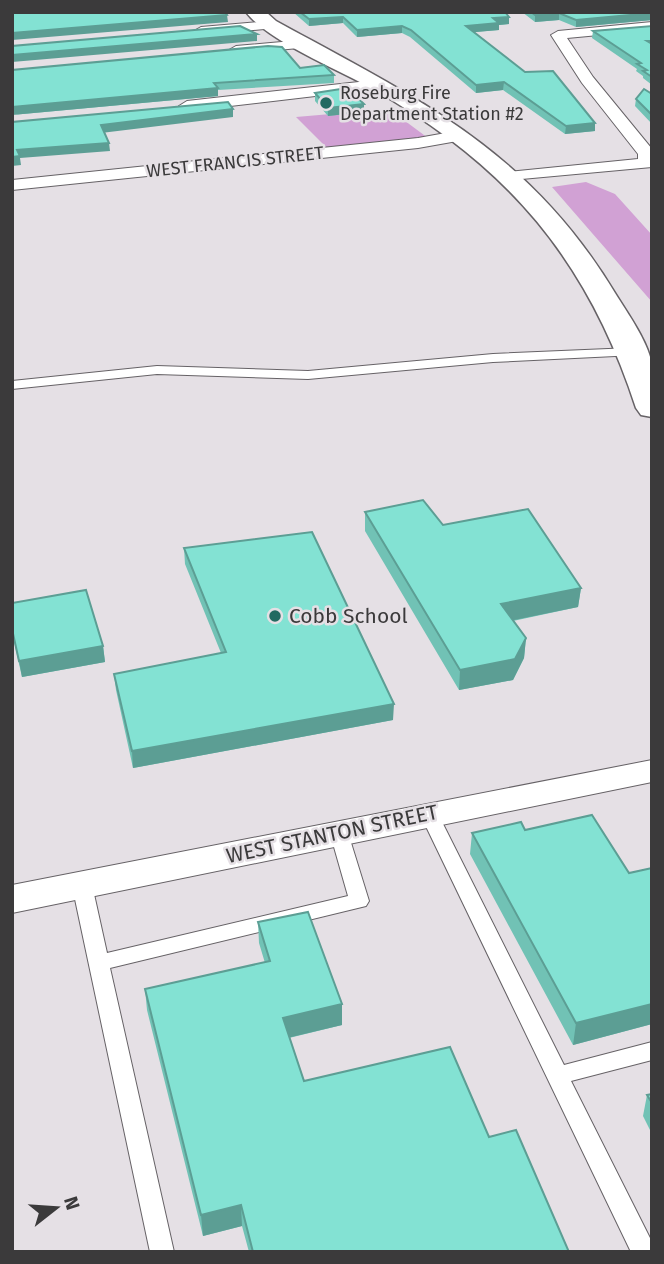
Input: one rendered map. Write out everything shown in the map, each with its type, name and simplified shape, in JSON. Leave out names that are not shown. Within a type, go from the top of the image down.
[{"type":"main road","points":[[262,18],[411,103],[507,177],[549,218],[581,259],[642,351],[652,408]]},
{"type":"street","points":[[188,32],[262,18]]},
{"type":"street","points":[[507,177],[639,165],[648,159],[647,154],[587,80],[558,35],[652,26]]},
{"type":"street","points":[[221,51],[304,44]]},
{"type":"street","points":[[173,108],[377,85]]},
{"type":"street","name":"WEST FRANCIS STREET","points":[[12,185],[418,143],[457,136]]},
{"type":"street","name":"WEST STANTON STREET","points":[[12,899],[652,771]]},
{"type":"lane","points":[[12,384],[157,370],[309,375],[493,358],[642,351]]},
{"type":"lane","points":[[429,814],[644,1252]]},
{"type":"lane","points":[[97,963],[359,901],[339,833]]},
{"type":"lane","points":[[82,885],[162,1252]]},
{"type":"lane","points":[[558,1076],[652,1052]]},
{"type":"shaded area","points":[[389,109],[432,141],[330,151],[296,117]]},
{"type":"shaded area","points":[[586,182],[615,194],[652,235],[652,302],[552,187]]},
{"type":"building","points":[[12,12],[225,12],[227,15],[12,33]]},
{"type":"building","points":[[300,12],[505,12],[509,17],[493,18],[499,23],[466,26],[525,72],[553,71],[595,123],[566,126],[504,82],[476,85],[411,30],[402,26],[357,30],[343,17],[309,19]]},
{"type":"building","points":[[531,12],[652,13],[576,20],[559,13],[535,15]]},
{"type":"building","points":[[240,26],[257,34],[12,55],[12,46]]},
{"type":"building","points":[[652,26],[652,41],[647,41],[652,44],[652,77],[637,64],[641,63],[593,31]]},
{"type":"building","points":[[268,46],[282,47],[300,68],[324,65],[334,75],[214,83],[218,88],[12,107],[12,70]]},
{"type":"building","points":[[347,88],[364,104],[328,108],[315,93]]},
{"type":"building","points":[[644,89],[652,94],[652,115],[636,99]]},
{"type":"building","points":[[228,102],[233,109],[101,125],[109,143],[17,150],[20,156],[12,157],[12,122]]},
{"type":"building","points":[[423,500],[443,525],[528,509],[581,588],[501,604],[526,638],[515,659],[460,670],[365,512]]},
{"type":"building","name":"Cobb School","points":[[312,532],[394,704],[132,751],[114,674],[226,652],[184,548]]},
{"type":"building","points":[[86,590],[103,646],[19,661],[12,629],[12,603]]},
{"type":"building","points":[[592,815],[629,873],[652,868],[652,1004],[576,1023],[472,833],[521,822],[525,830]]},
{"type":"building","points":[[308,912],[342,1004],[283,1018],[304,1081],[450,1047],[489,1137],[516,1130],[569,1252],[253,1252],[241,1205],[201,1215],[145,989],[270,961],[258,922]]},
{"type":"place","name":"Roseburg Fire Department Station #2","points":[[326,103]]},
{"type":"place","name":"Cobb School","points":[[275,616]]}]
